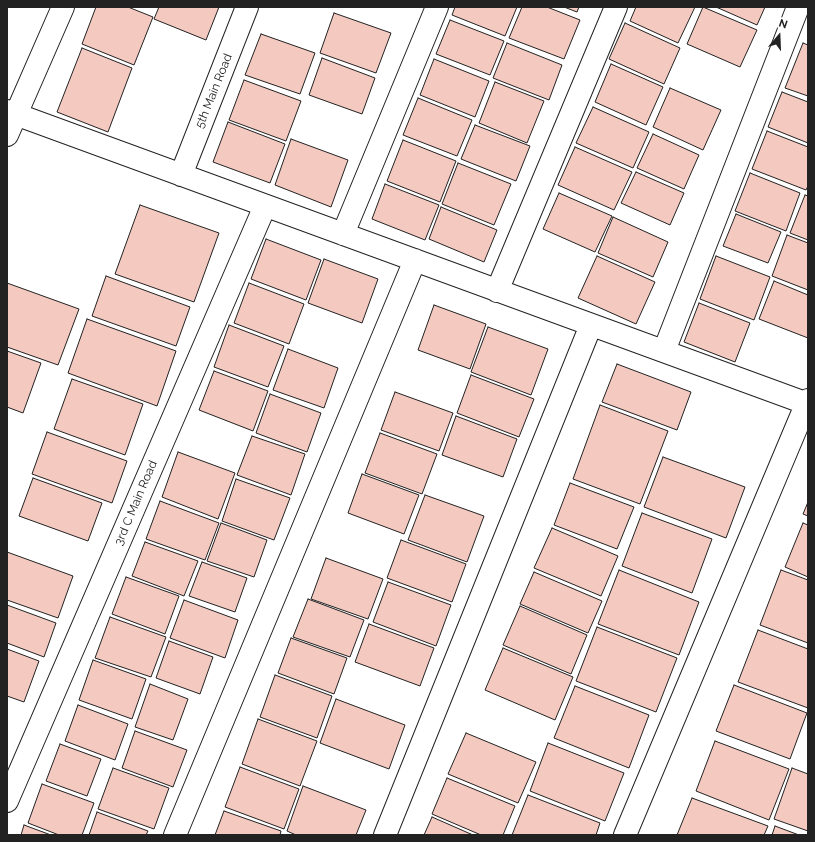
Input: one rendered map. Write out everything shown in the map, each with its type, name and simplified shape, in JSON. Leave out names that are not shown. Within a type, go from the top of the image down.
[{"type":"street","points":[[7,135],[11,113],[63,7]]},
{"type":"street","name":"5th Main Road","points":[[181,175],[247,7]]},
{"type":"street","points":[[343,234],[437,7]]},
{"type":"street","points":[[497,291],[616,7]]},
{"type":"street","points":[[664,351],[798,7]]},
{"type":"street","points":[[11,113],[497,291],[808,402],[625,835]]},
{"type":"street","name":"3rd C Main Road","points":[[7,801],[265,206]]},
{"type":"street","points":[[176,835],[415,260]]},
{"type":"street","points":[[385,835],[591,325]]},
{"type":"building","points":[[96,7],[128,7],[153,17],[134,65],[82,44]]},
{"type":"building","points":[[159,7],[219,7],[206,40],[154,19]]},
{"type":"building","points":[[455,7],[517,7],[505,36],[452,15]]},
{"type":"building","points":[[522,7],[547,7],[580,20],[564,59],[509,38]]},
{"type":"building","points":[[564,7],[579,7],[577,12]]},
{"type":"building","points":[[636,7],[695,7],[678,43],[630,21]]},
{"type":"building","points":[[703,7],[757,30],[740,67],[687,44]]},
{"type":"building","points":[[716,7],[765,7],[757,25]]},
{"type":"building","points":[[334,13],[391,33],[376,73],[320,53]]},
{"type":"building","points":[[450,20],[504,41],[490,75],[436,54]]},
{"type":"building","points":[[625,23],[680,48],[664,84],[609,59]]},
{"type":"building","points":[[261,34],[315,53],[300,94],[245,75]]},
{"type":"building","points":[[507,43],[562,65],[549,100],[493,78]]},
{"type":"building","points":[[803,43],[808,45],[808,96],[785,88]]},
{"type":"building","points":[[82,48],[132,68],[108,132],[57,112]]},
{"type":"building","points":[[322,58],[375,78],[362,114],[309,95]]},
{"type":"building","points":[[434,59],[489,81],[475,117],[420,95]]},
{"type":"building","points":[[611,64],[663,87],[646,125],[595,102]]},
{"type":"building","points":[[244,80],[301,101],[286,141],[229,120]]},
{"type":"building","points":[[495,82],[544,101],[527,143],[479,123]]},
{"type":"building","points":[[670,88],[721,110],[703,150],[653,127]]},
{"type":"building","points":[[782,92],[808,102],[808,143],[768,127]]},
{"type":"building","points":[[418,98],[472,120],[457,156],[403,135]]},
{"type":"building","points":[[593,107],[649,132],[633,168],[576,143]]},
{"type":"building","points":[[228,122],[285,144],[270,183],[213,162]]},
{"type":"building","points":[[475,125],[530,146],[516,181],[461,159]]},
{"type":"building","points":[[767,131],[808,147],[808,186],[806,190],[752,169]]},
{"type":"building","points":[[653,134],[699,155],[684,189],[637,168]]},
{"type":"building","points":[[291,139],[348,160],[331,207],[275,185]]},
{"type":"building","points":[[403,140],[456,161],[440,202],[387,181]]},
{"type":"building","points":[[575,147],[632,172],[614,210],[558,185]]},
{"type":"building","points":[[458,163],[511,184],[494,225],[442,204]]},
{"type":"building","points":[[636,172],[684,193],[670,225],[621,203]]},
{"type":"building","points":[[750,173],[800,193],[786,231],[735,211]]},
{"type":"building","points":[[385,184],[439,205],[425,240],[372,219]]},
{"type":"building","points":[[559,193],[612,216],[595,252],[543,229]]},
{"type":"building","points":[[805,195],[808,196],[808,240],[790,233]]},
{"type":"building","points":[[140,205],[219,233],[194,302],[115,274]]},
{"type":"building","points":[[441,207],[497,230],[484,262],[429,239]]},
{"type":"building","points":[[736,214],[781,232],[768,263],[723,246]]},
{"type":"building","points":[[613,217],[668,242],[653,277],[598,253]]},
{"type":"building","points":[[787,235],[808,243],[808,290],[772,276]]},
{"type":"building","points":[[266,239],[321,260],[306,300],[251,279]]},
{"type":"building","points":[[597,256],[655,282],[636,324],[578,298]]},
{"type":"building","points":[[716,256],[770,277],[754,320],[700,299]]},
{"type":"building","points":[[324,259],[378,279],[362,323],[308,303]]},
{"type":"building","points":[[106,276],[190,307],[176,346],[92,316]]},
{"type":"building","points":[[774,281],[808,295],[808,338],[759,319]]},
{"type":"building","points":[[7,283],[79,309],[58,365],[7,347]]},
{"type":"building","points":[[249,283],[304,304],[289,344],[234,323]]},
{"type":"building","points":[[699,303],[750,323],[735,362],[684,342]]},
{"type":"building","points":[[434,305],[486,324],[470,369],[418,350]]},
{"type":"building","points":[[87,319],[176,351],[157,406],[68,373]]},
{"type":"building","points":[[229,325],[284,346],[268,387],[214,367]]},
{"type":"building","points":[[488,327],[548,349],[531,395],[471,372]]},
{"type":"building","points":[[288,349],[338,368],[324,408],[273,390]]},
{"type":"building","points":[[7,351],[41,363],[23,413],[7,407]]},
{"type":"building","points":[[617,364],[691,392],[677,430],[602,402]]},
{"type":"building","points":[[214,371],[268,391],[253,431],[199,410]]},
{"type":"building","points":[[471,375],[534,399],[519,437],[457,413]]},
{"type":"building","points":[[72,379],[143,404],[125,455],[54,429]]},
{"type":"building","points":[[395,392],[453,413],[439,451],[381,430]]},
{"type":"building","points":[[270,394],[321,413],[307,452],[256,433]]},
{"type":"building","points":[[600,405],[668,431],[640,504],[573,479]]},
{"type":"building","points":[[456,416],[517,439],[503,477],[442,455]]},
{"type":"building","points":[[47,432],[127,461],[112,503],[32,474]]},
{"type":"building","points":[[380,433],[437,454],[422,494],[365,473]]},
{"type":"building","points":[[252,436],[305,454],[291,495],[237,475]]},
{"type":"building","points":[[178,452],[235,473],[218,519],[162,497]]},
{"type":"building","points":[[663,457],[745,487],[726,538],[644,507]]},
{"type":"building","points":[[362,474],[419,495],[404,534],[348,513]]},
{"type":"building","points":[[33,478],[102,503],[88,541],[19,516]]},
{"type":"building","points":[[236,479],[290,498],[274,540],[222,521]]},
{"type":"building","points":[[570,483],[634,507],[617,549],[554,525]]},
{"type":"building","points":[[425,495],[484,516],[467,562],[408,540]]},
{"type":"building","points":[[160,501],[219,523],[205,560],[146,539]]},
{"type":"building","points":[[808,502],[808,516],[803,514]]},
{"type":"building","points":[[642,513],[712,539],[692,593],[622,566]]},
{"type":"building","points":[[221,523],[267,540],[254,577],[207,561]]},
{"type":"building","points":[[803,523],[808,525],[808,577],[785,567]]},
{"type":"building","points":[[552,528],[618,556],[601,596],[534,568]]},
{"type":"building","points":[[401,540],[466,564],[452,602],[387,578]]},
{"type":"building","points":[[145,542],[198,561],[184,596],[132,576]]},
{"type":"building","points":[[7,552],[73,576],[58,618],[7,600]]},
{"type":"building","points":[[326,558],[383,579],[368,619],[311,599]]},
{"type":"building","points":[[202,562],[247,578],[235,612],[189,596]]},
{"type":"building","points":[[619,570],[699,602],[679,655],[598,624]]},
{"type":"building","points":[[781,570],[808,580],[808,643],[760,625]]},
{"type":"building","points":[[534,572],[602,601],[588,633],[520,604]]},
{"type":"building","points":[[126,577],[179,596],[165,634],[112,614]]},
{"type":"building","points":[[388,582],[451,605],[436,646],[373,622]]},
{"type":"building","points":[[308,599],[364,620],[350,657],[293,637]]},
{"type":"building","points":[[184,600],[238,620],[225,658],[170,638]]},
{"type":"building","points":[[7,605],[56,623],[44,657],[7,643]]},
{"type":"building","points":[[520,606],[587,635],[571,674],[503,645]]},
{"type":"building","points":[[110,617],[166,637],[151,677],[95,658]]},
{"type":"building","points":[[369,624],[434,648],[420,686],[355,662]]},
{"type":"building","points":[[597,627],[677,658],[656,712],[576,681]]},
{"type":"building","points":[[758,630],[808,649],[808,708],[738,682]]},
{"type":"building","points":[[291,638],[347,658],[334,694],[278,673]]},
{"type":"building","points":[[169,641],[213,657],[200,694],[156,678]]},
{"type":"building","points":[[503,648],[573,677],[555,720],[485,690]]},
{"type":"building","points":[[7,649],[39,661],[24,702],[7,696]]},
{"type":"building","points":[[93,660],[146,679],[132,719],[79,700]]},
{"type":"building","points":[[275,675],[332,696],[317,738],[260,717]]},
{"type":"building","points":[[150,684],[188,699],[173,740],[135,727]]},
{"type":"building","points":[[734,685],[807,713],[790,759],[716,731]]},
{"type":"building","points":[[575,686],[649,715],[629,768],[554,738]]},
{"type":"building","points":[[336,699],[405,725],[389,769],[320,743]]},
{"type":"building","points":[[78,705],[128,724],[115,760],[65,741]]},
{"type":"building","points":[[258,719],[317,741],[300,786],[242,764]]},
{"type":"building","points":[[135,731],[187,750],[173,787],[122,768]]},
{"type":"building","points":[[466,733],[536,762],[518,803],[448,774]]},
{"type":"building","points":[[715,741],[789,769],[769,820],[696,791]]},
{"type":"building","points":[[548,743],[624,773],[605,821],[530,791]]},
{"type":"building","points":[[60,744],[101,759],[87,796],[46,781]]},
{"type":"building","points":[[240,767],[299,789],[284,829],[225,807]]},
{"type":"building","points":[[113,768],[169,788],[154,829],[98,809]]},
{"type":"building","points":[[792,768],[808,774],[808,831],[774,819]]},
{"type":"building","points":[[447,778],[515,806],[503,835],[481,835],[432,814]]},
{"type":"building","points":[[42,784],[94,803],[82,835],[59,835],[28,823]]},
{"type":"building","points":[[303,786],[366,810],[356,835],[296,835],[287,831]]},
{"type":"building","points":[[528,795],[600,823],[596,835],[512,835]]},
{"type":"building","points":[[692,798],[768,826],[764,835],[677,835]]},
{"type":"building","points":[[224,811],[281,831],[280,835],[215,835]]},
{"type":"building","points":[[97,812],[148,831],[146,835],[89,835]]},
{"type":"building","points":[[432,817],[473,835],[424,835]]},
{"type":"building","points":[[24,825],[51,835],[21,835]]},
{"type":"building","points":[[775,826],[799,835],[772,835]]}]
